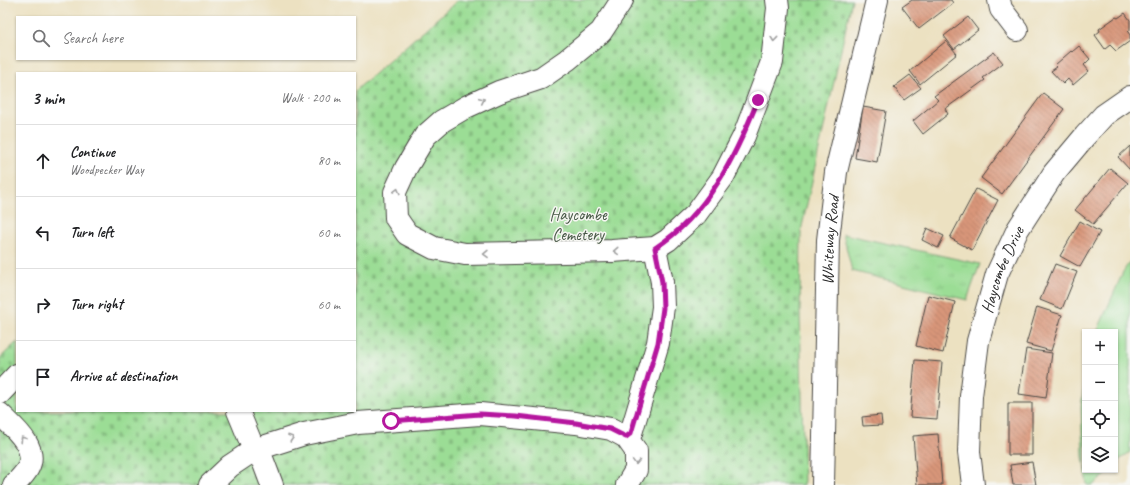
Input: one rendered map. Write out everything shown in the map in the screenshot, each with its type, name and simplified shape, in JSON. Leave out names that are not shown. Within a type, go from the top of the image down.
[{"type":"street","points":[[622,0],[601,32],[567,60],[541,78],[499,92],[466,107],[442,121],[425,136],[406,168],[395,192],[396,218],[406,234],[434,248],[465,254],[612,251],[655,248],[668,240],[696,214],[723,177],[744,136],[772,62],[778,8],[777,0]]},
{"type":"street","name":"Whiteway Road","points":[[823,485],[828,240],[836,172],[877,0]]},
{"type":"street","points":[[999,0],[1001,9],[1017,30]]},
{"type":"street","name":"Haycombe Drive","points":[[973,485],[969,452],[971,396],[978,341],[997,274],[1018,229],[1054,174],[1104,115],[1130,97]]},
{"type":"street","points":[[626,437],[631,433],[656,351],[662,315],[662,282],[655,248]]},
{"type":"street","points":[[238,412],[254,450],[263,461],[272,485]]},
{"type":"street","points":[[0,414],[24,438],[32,454],[28,467],[14,485]]},
{"type":"street","points":[[210,485],[230,466],[254,450],[304,434],[358,423],[480,414],[516,416],[576,423],[610,429],[626,437],[636,451],[636,470],[627,485]]},
{"type":"green space","name":"Haycombe Cemetery","points":[[458,0],[852,0],[801,231],[800,312],[804,485],[0,485],[0,358],[16,343],[16,412],[356,412],[356,90]]},
{"type":"green space","points":[[843,234],[980,264],[967,300],[852,271]]},
{"type":"green space","points":[[1130,261],[1130,452],[1118,461],[1118,329],[1098,329],[1123,272]]},
{"type":"green space","points":[[1082,400],[1082,431],[1081,406]]},
{"type":"green space","points":[[1085,473],[1108,473],[1093,485],[1087,485]]},
{"type":"building","points":[[912,0],[951,0],[953,3],[919,29],[902,7]]},
{"type":"building","points":[[1125,13],[1130,20],[1130,30],[1128,32],[1130,35],[1130,41],[1116,51],[1110,45],[1105,49],[1095,35],[1100,31],[1099,29],[1116,17],[1118,18]]},
{"type":"building","points":[[968,17],[978,30],[954,49],[944,36]]},
{"type":"building","points":[[946,41],[957,54],[920,84],[910,71]]},
{"type":"building","points":[[1079,46],[1090,59],[1084,65],[1089,71],[1073,85],[1068,79],[1063,84],[1051,71],[1057,67],[1055,65]]},
{"type":"building","points":[[994,52],[1003,63],[983,78],[985,80],[945,109],[948,114],[923,134],[913,121],[938,100],[934,96]]},
{"type":"building","points":[[910,75],[921,88],[904,100],[894,87]]},
{"type":"building","points":[[1043,93],[1064,109],[1002,194],[981,178]]},
{"type":"building","points":[[863,107],[886,111],[877,162],[855,158]]},
{"type":"building","points":[[1130,146],[1130,170],[1118,157]]},
{"type":"building","points":[[1110,168],[1128,183],[1093,224],[1075,210]]},
{"type":"building","points":[[976,189],[998,200],[972,250],[950,238]]},
{"type":"building","points":[[1080,221],[1100,232],[1080,267],[1060,256]]},
{"type":"building","points":[[927,228],[944,236],[938,248],[922,240]]},
{"type":"building","points":[[1055,264],[1077,272],[1062,309],[1040,300]]},
{"type":"building","points":[[928,295],[955,302],[943,353],[916,346]]},
{"type":"building","points":[[1037,307],[1062,315],[1051,351],[1026,344]]},
{"type":"building","points":[[1026,349],[1052,353],[1046,398],[1019,394]]},
{"type":"building","points":[[915,360],[942,362],[937,419],[910,417]]},
{"type":"building","points":[[1008,403],[1032,403],[1032,455],[1008,455]]},
{"type":"building","points":[[881,415],[882,425],[863,426],[862,417]]},
{"type":"building","points":[[938,434],[942,485],[917,485],[913,436]]},
{"type":"building","points":[[1032,462],[1036,485],[1013,485],[1010,465]]},
{"type":"route","points":[[391,421],[480,414],[516,416],[576,423],[610,429],[626,437],[631,433],[658,343],[663,308],[662,282],[655,248],[668,240],[696,214],[723,177],[744,136],[758,100]]}]
